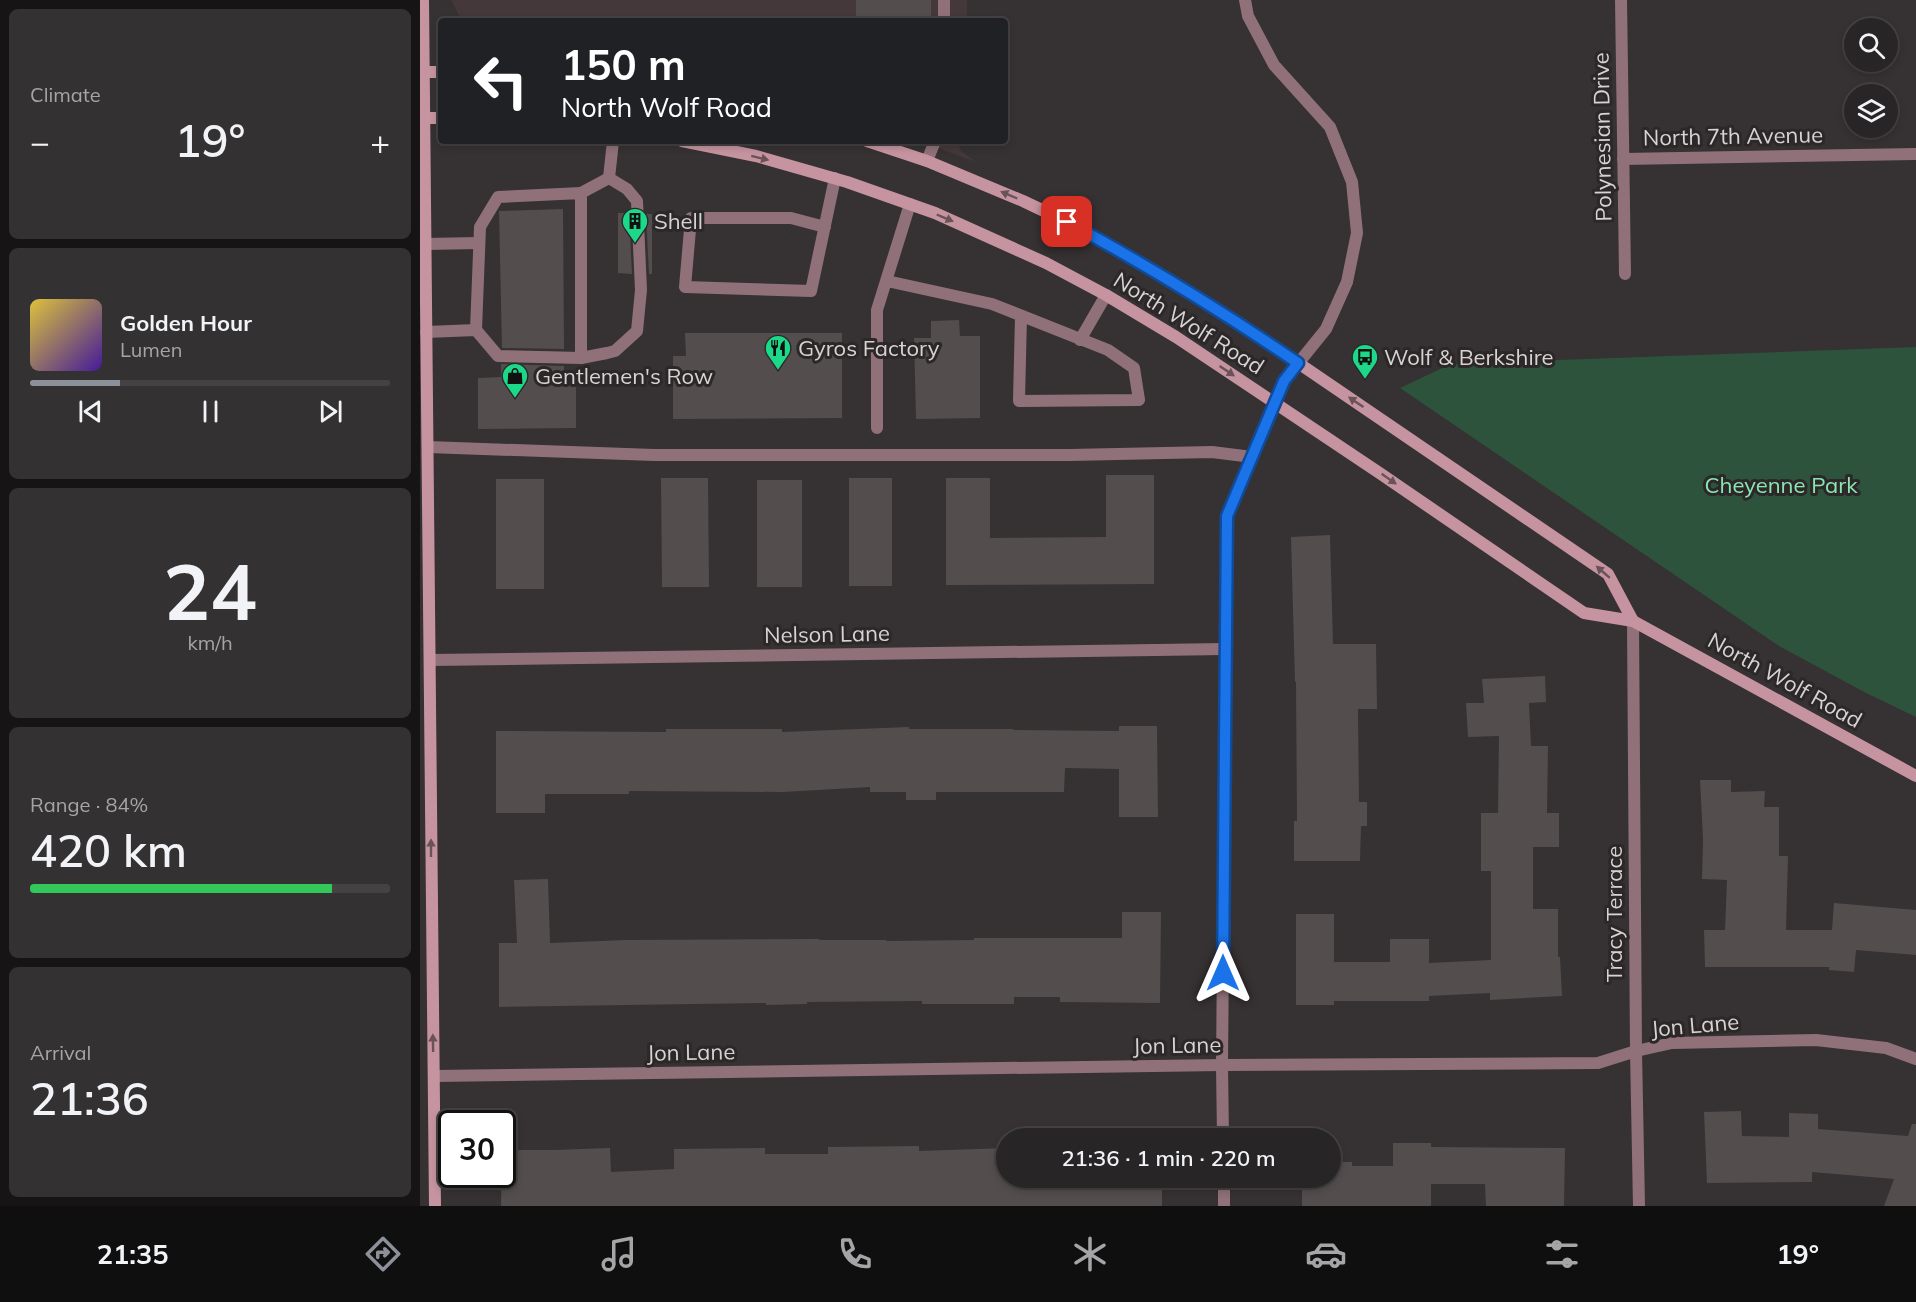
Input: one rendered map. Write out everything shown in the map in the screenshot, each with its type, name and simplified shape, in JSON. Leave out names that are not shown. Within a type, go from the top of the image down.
[{"type":"main road","points":[[423,0],[422,118],[426,244],[435,1206]]},
{"type":"main road","points":[[422,72],[438,72]]},
{"type":"main road","points":[[422,118],[438,118]]},
{"type":"main road","name":"North Wolf Road","points":[[697,144],[756,156],[835,178],[910,204],[992,237],[1046,263],[1106,295],[1176,337],[1584,613],[1633,621],[1916,776]]},
{"type":"main road","name":"North Wolf Road","points":[[876,144],[1023,201],[1111,245],[1197,296],[1608,574],[1633,621]]},
{"type":"street","points":[[944,0],[944,18]]},
{"type":"street","points":[[1223,1128],[1227,516],[1284,381],[1326,329],[1347,282],[1357,233],[1352,182],[1330,127],[1274,64],[1248,16],[1245,0]]},
{"type":"street","name":"Polynesian Drive","points":[[1622,0],[1625,274]]},
{"type":"street","points":[[609,178],[613,144]]},
{"type":"street","points":[[927,162],[934,144]]},
{"type":"street","name":"North 7th Avenue","points":[[1623,159],[1916,154]]},
{"type":"street","points":[[609,178],[627,189],[637,201],[641,290],[636,331],[615,351],[581,358],[498,356],[476,330],[480,227],[498,197],[580,193],[609,178]]},
{"type":"street","points":[[825,227],[791,218],[691,218],[685,287],[811,291],[825,227],[835,178]]},
{"type":"street","points":[[580,193],[581,358]]},
{"type":"street","points":[[877,428],[877,310],[910,204]]},
{"type":"street","points":[[426,244],[479,243]]},
{"type":"street","points":[[887,281],[992,304],[1107,350],[1134,368],[1139,400],[1019,401],[1021,316]]},
{"type":"street","points":[[1080,339],[1106,295]]},
{"type":"street","points":[[426,332],[476,330]]},
{"type":"street","points":[[428,447],[654,455],[1070,455],[1212,452],[1252,457]]},
{"type":"street","name":"Tracy Terrace","points":[[1633,621],[1639,1206]]},
{"type":"street","name":"Nelson Lane","points":[[430,660],[1225,650]]},
{"type":"street","name":"Jon Lane","points":[[434,1076],[1222,1065],[1598,1064],[1636,1051],[1672,1043],[1816,1040],[1886,1048],[1916,1059]]},
{"type":"street","points":[[1224,1188],[1224,1206]]},
{"type":"shaded area","points":[[451,0],[967,0],[967,18],[460,18]]},
{"type":"shaded area","points":[[927,144],[958,144],[961,151],[976,162]]},
{"type":"green space","name":"Cheyenne Park","points":[[1916,347],[1916,717],[1779,646],[1400,388],[1451,364]]},
{"type":"building","points":[[856,0],[931,0],[931,18],[856,18]]},
{"type":"building","points":[[563,209],[564,349],[502,348],[499,211]]},
{"type":"building","points":[[618,213],[629,213],[632,274],[618,273]]},
{"type":"building","points":[[646,214],[652,214],[652,274],[649,274]]},
{"type":"building","points":[[959,320],[960,336],[980,336],[980,418],[916,419],[914,338],[931,338],[931,321]]},
{"type":"building","points":[[685,333],[842,333],[842,418],[673,419],[673,356],[686,356]]},
{"type":"building","points":[[501,364],[564,366],[564,377],[576,377],[576,428],[478,429],[478,378],[501,377]]},
{"type":"building","points":[[1106,475],[1154,475],[1154,584],[946,585],[946,478],[990,478],[990,538],[1106,537]]},
{"type":"building","points":[[661,478],[708,478],[709,587],[662,587]]},
{"type":"building","points":[[849,478],[892,478],[892,586],[849,586]]},
{"type":"building","points":[[496,479],[544,479],[544,589],[496,589]]},
{"type":"building","points":[[757,480],[802,480],[802,587],[757,587]]},
{"type":"building","points":[[1330,535],[1333,644],[1376,644],[1377,709],[1358,709],[1359,802],[1367,802],[1367,826],[1361,826],[1360,861],[1294,861],[1294,821],[1297,821],[1296,682],[1291,537]]},
{"type":"building","points":[[1545,676],[1546,702],[1529,703],[1531,746],[1548,746],[1547,813],[1559,813],[1559,847],[1533,847],[1533,909],[1558,909],[1558,957],[1560,957],[1562,996],[1490,1000],[1490,993],[1429,996],[1429,1001],[1334,1001],[1334,1005],[1296,1005],[1296,914],[1334,914],[1334,962],[1390,962],[1390,939],[1429,939],[1429,963],[1491,960],[1491,871],[1481,871],[1481,813],[1498,813],[1499,736],[1468,737],[1466,703],[1484,703],[1482,679]]},
{"type":"building","points":[[1119,726],[1157,726],[1158,817],[1119,817],[1119,769],[1065,768],[1064,792],[936,792],[936,800],[906,800],[906,792],[870,792],[870,787],[783,792],[629,791],[629,794],[545,794],[545,813],[496,813],[496,731],[666,732],[666,729],[782,729],[782,732],[909,727],[909,729],[1119,731]]},
{"type":"building","points":[[1700,780],[1731,780],[1731,792],[1765,791],[1764,807],[1779,807],[1779,856],[1788,856],[1786,930],[1832,930],[1834,903],[1916,910],[1916,955],[1856,950],[1854,972],[1829,970],[1829,967],[1705,967],[1704,930],[1725,930],[1727,880],[1702,879],[1703,839]]},
{"type":"building","points":[[548,879],[550,943],[626,940],[886,941],[974,940],[974,938],[1122,938],[1122,912],[1161,912],[1160,1003],[1060,1002],[1060,997],[1014,997],[1014,1004],[922,1004],[922,1001],[499,1007],[499,943],[517,943],[514,880]]},
{"type":"building","points":[[1741,1111],[1742,1136],[1789,1137],[1789,1113],[1818,1114],[1818,1129],[1908,1136],[1912,1124],[1916,1124],[1916,1206],[1884,1206],[1894,1179],[1812,1172],[1812,1182],[1707,1183],[1704,1112]]},
{"type":"building","points":[[1393,1143],[1431,1143],[1431,1147],[1565,1148],[1564,1206],[1486,1206],[1485,1184],[1431,1184],[1431,1206],[1302,1206],[1302,1188],[1341,1188],[1341,1162],[1352,1162],[1352,1166],[1393,1166]]},
{"type":"building","points":[[919,1146],[919,1151],[996,1148],[996,1188],[1162,1188],[1162,1206],[501,1206],[501,1188],[516,1188],[516,1150],[610,1148],[611,1172],[674,1169],[674,1149],[765,1148],[765,1154],[828,1154],[828,1147]]},
{"type":"place","name":"Shell","points":[[635,244]]},
{"type":"place","name":"Gyros Factory","points":[[778,371]]},
{"type":"place","name":"Wolf & Berkshire","points":[[1365,380]]},
{"type":"place","name":"Gentlemen's Row","points":[[515,399]]},
{"type":"route","points":[[1067,222],[1197,296],[1298,363],[1284,381],[1227,516],[1223,973]]}]
